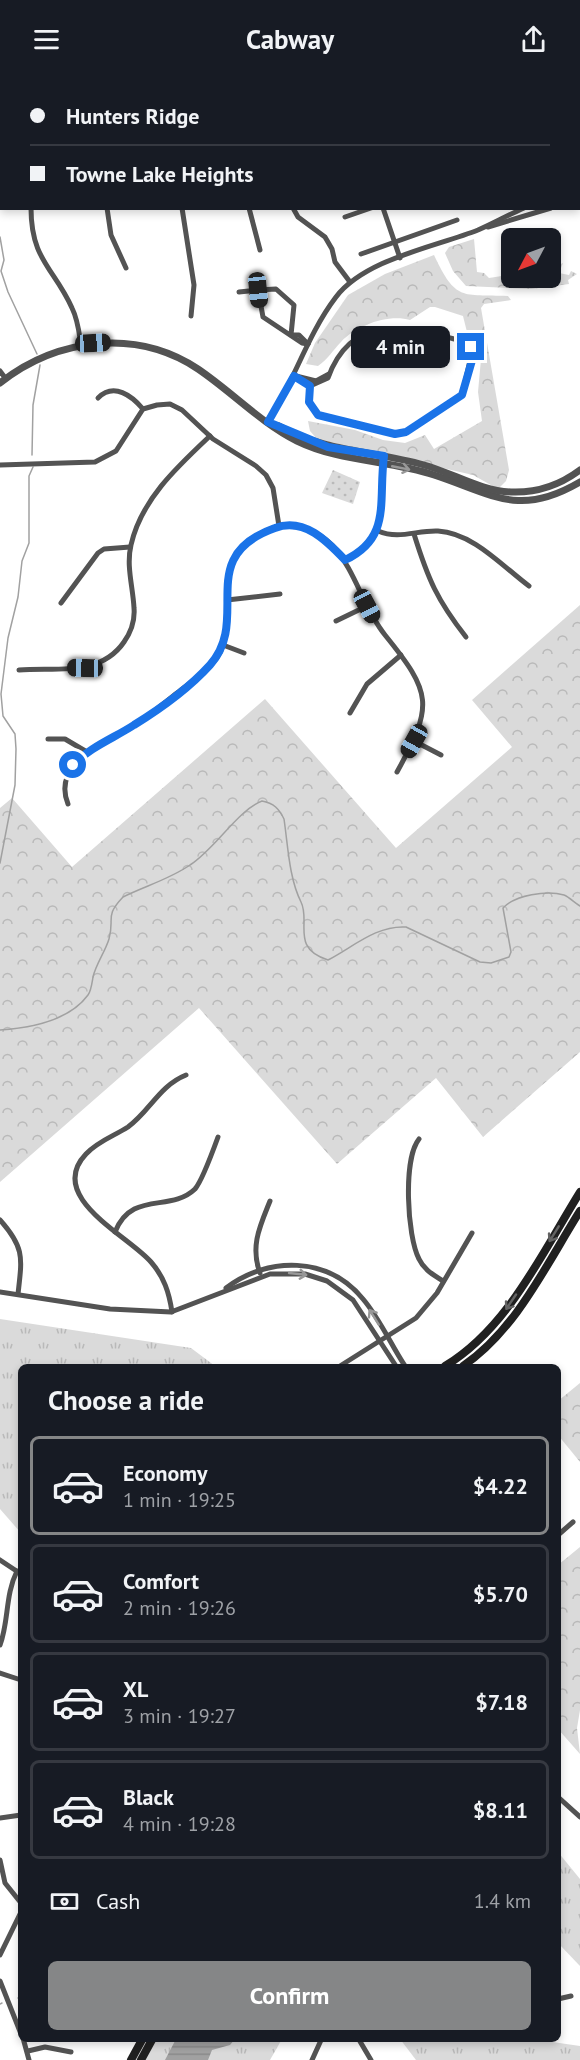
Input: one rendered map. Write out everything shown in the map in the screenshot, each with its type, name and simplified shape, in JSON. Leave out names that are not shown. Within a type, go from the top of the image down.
[{"type":"main road","points":[[448,1364],[480,1340],[503,1314],[580,1192]]},
{"type":"main road","points":[[465,1364],[492,1342],[509,1322],[580,1211]]},
{"type":"main road","points":[[131,2060],[141,2042]]},
{"type":"main road","points":[[141,2060],[151,2042]]},
{"type":"street","points":[[31,210],[33,232],[39,253],[71,305],[81,345]]},
{"type":"street","points":[[106,210],[111,235],[126,268]]},
{"type":"street","points":[[182,210],[193,279],[191,316]]},
{"type":"street","points":[[250,210],[260,250]]},
{"type":"street","points":[[294,210],[298,217],[325,237],[332,249],[335,262],[350,282]]},
{"type":"street","points":[[345,217],[365,210]]},
{"type":"street","points":[[384,210],[400,258]]},
{"type":"street","points":[[268,422],[294,376],[308,344],[336,297],[350,282],[373,269],[480,229],[520,210]]},
{"type":"street","points":[[480,229],[509,223],[545,210]]},
{"type":"street","points":[[361,254],[457,220]]},
{"type":"street","points":[[239,292],[276,289],[294,305],[291,335]]},
{"type":"street","points":[[258,290],[260,314],[302,343],[308,344]]},
{"type":"street","points":[[294,376],[310,384],[328,378],[340,352],[351,343],[377,330],[394,327],[458,340],[467,344],[472,352],[462,395],[406,432],[395,434],[379,432],[318,415],[309,402],[310,384]]},
{"type":"street","points":[[0,371],[3,381],[40,357],[81,345],[122,343],[171,355],[200,370],[268,422],[328,447],[426,473],[485,496],[503,499],[541,498],[580,482]]},
{"type":"street","points":[[98,398],[103,393],[116,391],[134,399],[143,410]]},
{"type":"street","points":[[0,465],[95,462],[116,451],[143,410],[157,405],[170,404],[182,410],[210,436],[256,466],[266,476],[273,488],[279,526]]},
{"type":"street","points":[[19,670],[85,668],[108,659],[119,649],[128,637],[134,616],[129,567],[130,547],[138,520],[152,497],[210,436]]},
{"type":"street","points":[[383,460],[425,465],[480,486],[508,492],[541,489],[562,482],[580,470]]},
{"type":"street","points":[[345,560],[367,546],[378,531],[383,460]]},
{"type":"street","points":[[68,804],[65,791],[70,771],[87,752],[133,726],[208,668],[224,645],[228,619],[227,576],[239,551],[253,538],[279,526],[314,531],[345,560],[377,625],[413,670],[421,688],[423,712],[414,741],[398,772]]},
{"type":"street","points":[[378,531],[391,535],[440,531],[463,537],[529,586]]},
{"type":"street","points":[[414,534],[431,587],[466,638]]},
{"type":"street","points":[[61,603],[98,553],[104,549],[130,547]]},
{"type":"street","points":[[227,600],[280,594]]},
{"type":"street","points":[[336,621],[367,606]]},
{"type":"street","points":[[224,645],[244,653]]},
{"type":"street","points":[[350,713],[367,684],[401,655]]},
{"type":"street","points":[[48,739],[65,739],[87,752]]},
{"type":"street","points":[[414,741],[441,754]]},
{"type":"street","points":[[172,1312],[168,1291],[160,1273],[142,1252],[89,1210],[81,1199],[75,1180],[78,1166],[90,1150],[130,1125],[162,1090],[186,1075]]},
{"type":"street","points":[[115,1232],[125,1217],[141,1204],[177,1199],[195,1189],[218,1137]]},
{"type":"street","points":[[419,1139],[410,1155],[413,1234],[420,1261],[428,1271],[443,1281]]},
{"type":"street","points":[[261,1277],[254,1255],[255,1244],[270,1201]]},
{"type":"street","points":[[0,1220],[17,1239],[21,1264],[18,1294]]},
{"type":"street","points":[[343,1364],[416,1318],[443,1281],[472,1233]]},
{"type":"street","points":[[222,1291],[236,1280],[258,1270],[292,1264],[328,1273],[342,1281],[363,1299],[404,1364]]},
{"type":"street","points":[[0,1292],[110,1309],[172,1312],[261,1277],[292,1272],[327,1281],[353,1300],[395,1364]]},
{"type":"street","points":[[561,1532],[573,1522]]},
{"type":"street","points":[[0,1560],[18,1571]]},
{"type":"street","points":[[0,1645],[7,1629],[9,1590],[18,1574]]},
{"type":"street","points":[[0,1673],[18,1679]]},
{"type":"street","points":[[561,1800],[580,1817]]},
{"type":"street","points":[[0,1818],[18,1815]]},
{"type":"street","points":[[0,1860],[5,1883],[18,1899]]},
{"type":"street","points":[[0,1955],[18,1918]]},
{"type":"street","points":[[0,1981],[18,2026]]},
{"type":"street","points":[[561,1998],[571,1996]]},
{"type":"street","points":[[25,2042],[29,2060]]},
{"type":"street","points":[[312,2060],[320,2042]]},
{"type":"street","points":[[360,2042],[371,2060]]},
{"type":"street","points":[[28,2051],[45,2047],[71,2052]]},
{"type":"green space","points":[[474,239],[477,272],[484,273],[489,278],[501,276],[501,288],[466,286],[453,271],[445,253],[449,247]]},
{"type":"green space","points":[[434,255],[448,281],[455,288],[470,295],[508,296],[511,300],[484,304],[481,308],[509,470],[506,481],[498,489],[473,475],[317,439],[310,431],[308,421],[355,430],[383,440],[405,443],[425,435],[434,449],[482,421],[478,392],[481,359],[469,340],[463,316],[430,307],[410,320],[392,319],[373,322],[348,336],[318,366],[306,364],[315,343],[348,295],[385,274]]},
{"type":"green space","points":[[571,271],[577,274],[568,280],[569,284],[561,285],[561,273],[569,275]]},
{"type":"green space","points":[[333,470],[360,482],[353,504],[322,493]]},
{"type":"green space","points":[[580,605],[580,1052],[483,1137],[436,1078],[337,1164],[199,1008],[0,1182],[0,808],[12,798],[72,867],[265,699],[396,848],[512,747],[472,700]]},
{"type":"green space","points":[[0,1319],[191,1348],[212,1364],[18,1364],[18,1530],[0,1509]]},
{"type":"green space","points":[[580,1383],[580,1462],[561,1439],[561,1399]]},
{"type":"green space","points":[[580,1547],[580,1710],[577,1728],[580,1754],[561,1732],[561,1563]]},
{"type":"green space","points":[[561,1856],[580,1879],[580,1966],[561,1946]]},
{"type":"green space","points":[[138,2042],[280,2042],[270,2060],[127,2060]]},
{"type":"green space","points":[[402,2042],[552,2042],[580,2046],[580,2060],[416,2060]]},
{"type":"shaded area","points":[[174,2042],[232,2042],[230,2045],[212,2050],[208,2060],[165,2060]]},
{"type":"waterway","points":[[0,237],[4,260],[1,271],[8,292],[37,354]]},
{"type":"waterway","points":[[32,455],[33,405],[40,365]]},
{"type":"waterway","points":[[0,863],[15,785],[16,749],[15,734],[3,716],[1,694],[8,638],[18,597],[22,561],[29,543],[29,476],[33,467]]},
{"type":"waterway","points":[[0,1030],[36,1025],[60,1017],[80,1004],[90,991],[94,972],[109,939],[112,914],[123,897],[190,865],[208,850],[235,821],[262,801],[276,807],[284,819],[291,872],[303,910],[305,942],[316,955],[328,960],[375,933],[395,927],[406,927],[480,962],[491,963],[509,957],[511,952],[503,908],[508,904],[523,897],[549,893],[564,895],[580,906]]},
{"type":"route","points":[[73,765],[87,752],[133,726],[208,668],[224,645],[228,619],[226,588],[230,566],[239,551],[253,538],[279,526],[314,531],[345,560],[367,546],[378,531],[380,481],[384,456],[328,447],[268,422],[294,376],[310,386],[309,402],[318,415],[379,432],[395,434],[406,432],[462,395],[473,357],[471,347]]}]
